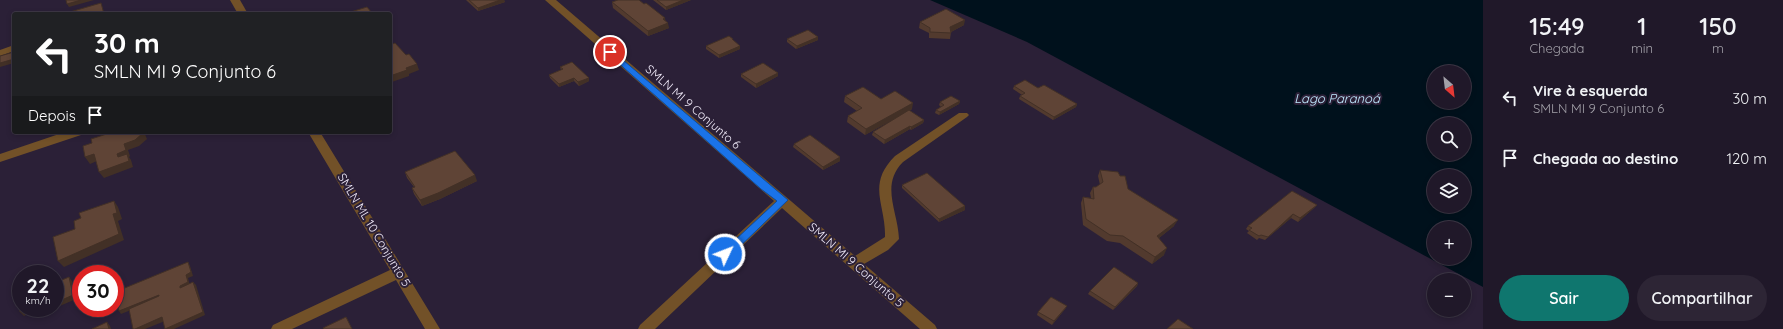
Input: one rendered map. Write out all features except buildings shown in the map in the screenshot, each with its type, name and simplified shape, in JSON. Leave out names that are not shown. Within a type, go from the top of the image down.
[{"type":"street","points":[[234,0],[242,12]]},
{"type":"street","name":"SMLN MI 9 Conjunto 6","points":[[550,0],[764,186],[783,200]]},
{"type":"street","points":[[0,53],[12,49]]},
{"type":"street","points":[[854,263],[884,246],[892,239],[892,230],[885,195],[885,184],[890,168],[900,159],[963,115]]},
{"type":"street","points":[[0,158],[71,134]]},
{"type":"street","name":"SMLN ML 10 Conjunto 5","points":[[315,134],[433,329]]},
{"type":"street","points":[[645,329],[783,200]]},
{"type":"street","name":"SMLN MI 9 Conjunto 5","points":[[783,200],[930,329]]},
{"type":"street","points":[[278,329],[398,272]]},
{"type":"water","name":"Lago Paranoá","points":[[930,0],[1483,0],[1483,287],[1471,281],[1471,273],[1457,273],[1442,265],[1471,265],[1471,221],[1427,221],[1427,257],[1027,42]]},
{"type":"route","points":[[610,52],[764,186],[783,200],[725,254]]}]
